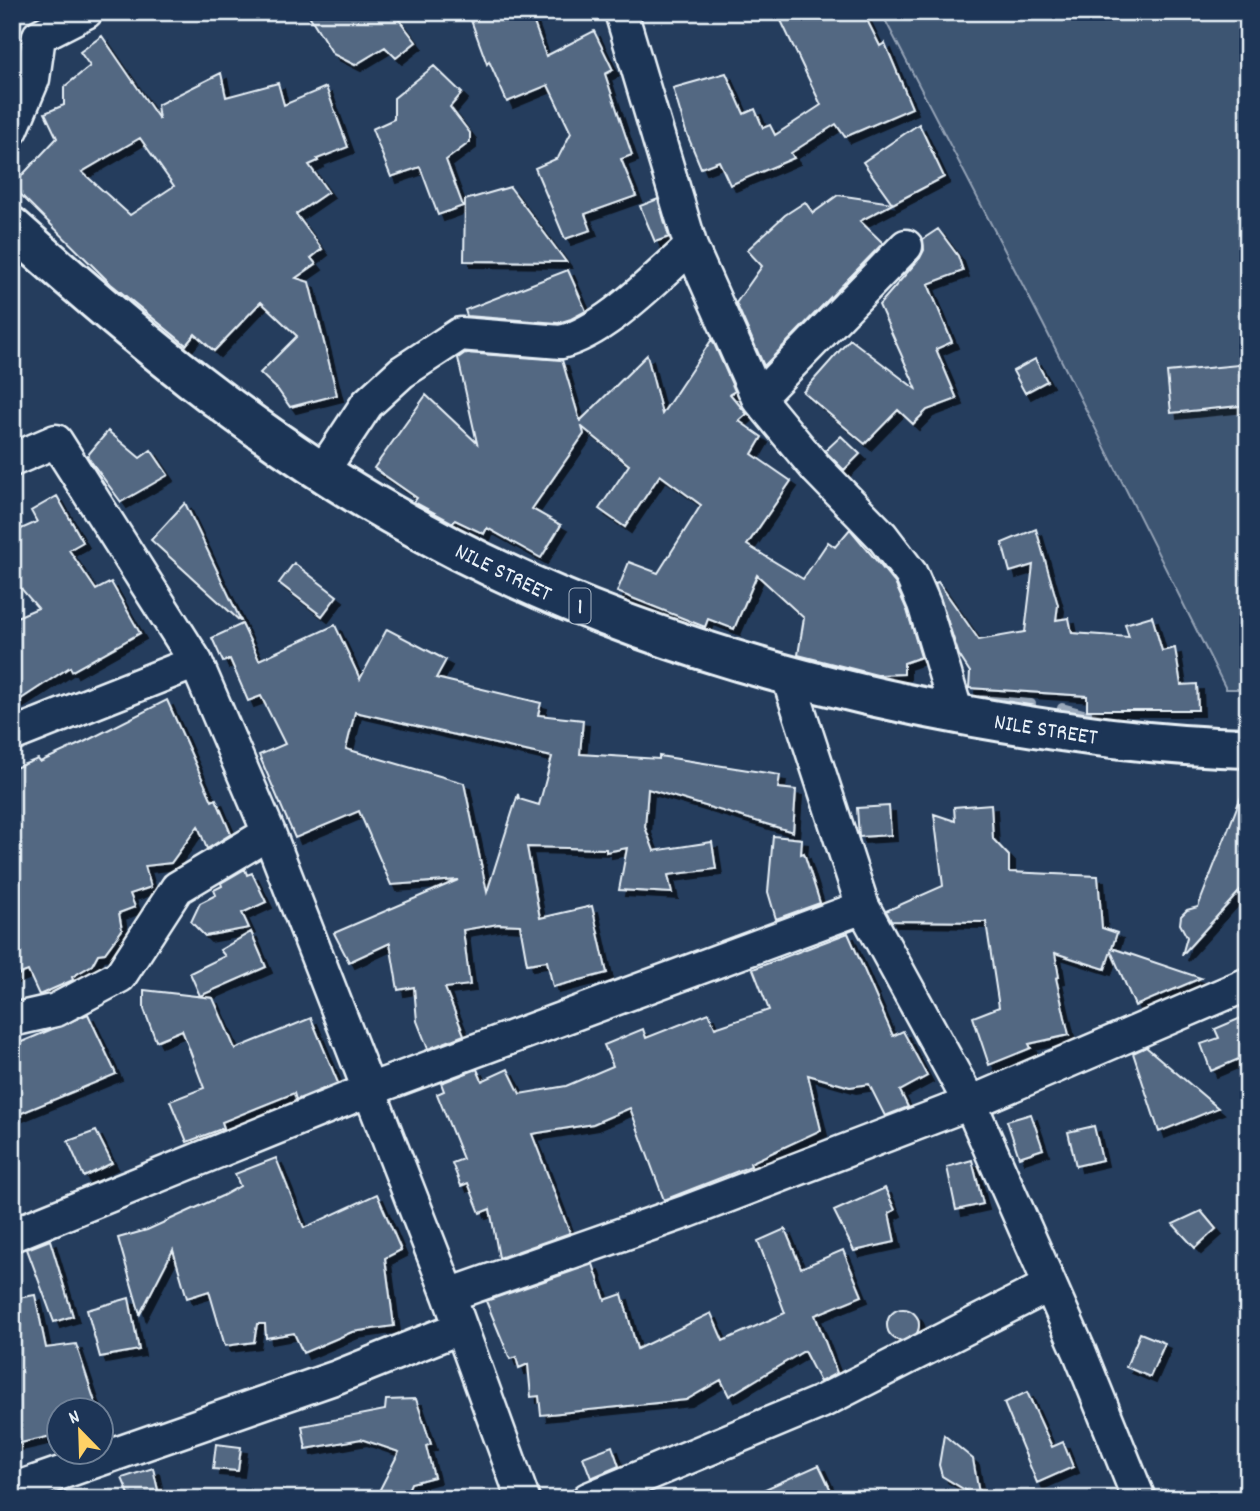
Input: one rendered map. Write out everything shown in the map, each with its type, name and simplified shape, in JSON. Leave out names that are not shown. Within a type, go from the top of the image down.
[{"type":"main road","name":"NILE STREET","points":[[12,227],[74,282],[197,381],[322,472],[392,515],[547,593],[632,628],[788,677],[890,703],[1076,735],[1200,747],[1248,748]]},
{"type":"street","points":[[12,129],[33,79],[39,36],[86,12]]},
{"type":"street","points":[[621,12],[691,247],[758,398],[816,468],[882,536],[911,574],[924,604],[957,714]]},
{"type":"street","points":[[758,398],[906,246]]},
{"type":"street","points":[[322,472],[367,404],[402,372],[460,334],[561,342],[574,339],[622,307],[691,247]]},
{"type":"street","points":[[12,460],[56,441],[196,662],[269,833],[449,1294],[523,1499]]},
{"type":"street","points":[[12,735],[196,662]]},
{"type":"street","points":[[788,677],[863,906],[970,1103],[1050,1285],[1139,1499]]},
{"type":"street","points":[[12,1020],[56,1010],[120,976],[177,888],[269,833]]},
{"type":"street","points":[[12,1235],[369,1090],[863,906]]},
{"type":"street","points":[[449,1294],[688,1211],[970,1103],[1248,984]]},
{"type":"street","points":[[588,1499],[821,1402],[1050,1285]]},
{"type":"street","points":[[12,1490],[337,1377],[460,1328]]},
{"type":"shaded area","points":[[881,12],[1248,12],[1248,689],[1226,689],[1043,324]]},
{"type":"building","points":[[307,12],[393,12],[416,42],[396,58],[385,47],[355,65],[333,54]]},
{"type":"building","points":[[468,12],[530,12],[546,56],[594,31],[613,70],[605,74],[632,155],[621,159],[636,196],[585,214],[591,230],[565,239],[535,168],[558,158],[571,133],[548,85],[507,102],[489,61],[487,64]]},
{"type":"building","points":[[777,12],[863,12],[880,46],[885,43],[912,108],[845,137],[836,124],[791,153],[794,158],[730,185],[719,161],[701,168],[686,132],[673,88],[726,73],[744,114],[755,109],[763,128],[770,125],[775,135],[821,105]]},
{"type":"building","points":[[102,36],[159,119],[157,105],[221,73],[226,97],[278,83],[284,105],[326,87],[348,147],[309,165],[328,192],[296,214],[322,249],[311,258],[316,264],[296,278],[309,282],[337,395],[290,407],[278,390],[260,373],[297,336],[261,302],[214,351],[195,334],[186,345],[111,284],[12,186],[57,138],[45,113],[64,105],[64,87],[90,66],[80,52]],"holes":[[[140,138],[174,186],[130,215],[82,172]]]},
{"type":"building","points":[[434,66],[462,93],[450,107],[470,133],[470,142],[446,160],[463,206],[438,215],[420,167],[391,177],[372,129],[394,119],[394,98]]},
{"type":"building","points":[[919,124],[944,177],[860,221],[883,243],[764,366],[736,303],[762,266],[747,250],[785,215],[805,202],[813,213],[838,195],[892,203],[863,162]]},
{"type":"building","points":[[510,187],[566,262],[464,261],[465,200]]},
{"type":"building","points":[[658,199],[669,237],[655,242],[640,206]]},
{"type":"building","points":[[938,229],[958,256],[963,271],[928,284],[952,342],[936,349],[957,399],[927,410],[913,424],[898,410],[865,444],[803,392],[850,339],[917,390],[879,305],[920,258],[924,250],[923,239]]},
{"type":"building","points":[[568,270],[586,311],[571,319],[558,323],[467,316],[465,310]]},
{"type":"building","points":[[712,339],[735,391],[730,394],[747,414],[739,421],[762,437],[752,454],[791,481],[747,545],[803,579],[828,542],[835,547],[850,529],[895,583],[907,610],[921,657],[904,663],[904,674],[877,675],[798,655],[804,618],[757,575],[734,629],[708,619],[705,627],[617,592],[629,562],[658,573],[701,505],[660,475],[625,527],[599,509],[629,465],[582,427],[584,434],[532,509],[561,525],[541,558],[487,528],[484,534],[455,520],[453,523],[414,502],[417,498],[374,468],[426,395],[477,443],[458,358],[465,353],[562,360],[580,421],[647,355],[662,414]]},
{"type":"building","points":[[1035,359],[1047,381],[1025,393],[1013,371]]},
{"type":"building","points":[[1248,364],[1248,405],[1171,413],[1167,372]]},
{"type":"building","points":[[108,431],[140,458],[151,450],[168,475],[121,502],[87,456]]},
{"type":"building","points":[[841,436],[860,454],[844,470],[825,451]]},
{"type":"building","points":[[57,496],[83,542],[69,550],[96,590],[111,582],[140,633],[72,671],[70,667],[12,705],[12,619],[38,608],[12,578],[12,533],[37,522],[31,511]]},
{"type":"building","points":[[185,503],[241,621],[151,540]]},
{"type":"building","points":[[1036,529],[1058,605],[1056,620],[1069,618],[1072,633],[1129,637],[1125,624],[1152,616],[1162,651],[1175,648],[1181,685],[1197,684],[1198,710],[1087,710],[1087,696],[969,688],[970,672],[959,655],[935,583],[938,582],[979,640],[1025,632],[1033,565],[1010,572],[1002,543]]},
{"type":"building","points":[[294,563],[337,596],[322,616],[279,583]]},
{"type":"building","points":[[242,624],[259,660],[335,625],[360,679],[387,629],[446,660],[436,678],[541,703],[538,715],[583,720],[580,754],[659,759],[659,756],[780,775],[778,788],[796,790],[793,832],[648,789],[645,827],[654,851],[712,842],[716,869],[668,875],[672,893],[619,890],[627,848],[606,852],[606,849],[527,847],[540,918],[592,906],[607,973],[553,987],[547,961],[527,964],[520,925],[498,924],[463,930],[470,985],[445,988],[464,1035],[428,1049],[417,1021],[414,987],[398,990],[390,943],[349,962],[334,933],[458,880],[391,885],[359,811],[295,838],[259,755],[285,744],[261,696],[248,701],[230,659],[223,662],[212,638]],"holes":[[[355,712],[552,757],[539,805],[519,799],[518,794],[487,892],[464,783],[346,749]]]},
{"type":"building","points":[[167,700],[212,801],[216,799],[231,834],[207,849],[198,826],[171,863],[145,866],[151,887],[130,894],[135,907],[119,913],[122,930],[105,953],[98,954],[92,965],[72,977],[73,980],[39,995],[28,971],[12,977],[12,769],[38,759],[40,762]]},
{"type":"building","points":[[1244,789],[1248,789],[1248,882],[1182,955],[1187,937],[1180,924],[1181,916],[1187,910],[1198,907]]},
{"type":"building","points":[[991,804],[993,839],[1009,856],[1009,872],[1098,876],[1102,928],[1117,933],[1112,948],[1201,978],[1135,1006],[1111,951],[1105,969],[1055,953],[1059,977],[1056,978],[1069,1035],[1029,1044],[1031,1048],[989,1065],[973,1017],[999,1007],[986,922],[891,921],[886,911],[943,886],[934,814],[955,821],[954,807]]},
{"type":"building","points":[[889,806],[891,835],[859,837],[857,808]]},
{"type":"building","points":[[773,836],[802,839],[801,854],[804,853],[820,903],[776,919],[768,892]]},
{"type":"building","points":[[245,869],[247,875],[252,873],[266,902],[242,913],[249,928],[205,936],[191,922],[200,903],[216,895],[214,890],[222,886],[221,883]]},
{"type":"building","points":[[251,932],[266,967],[200,996],[190,973],[225,956],[220,950]]},
{"type":"building","points":[[848,933],[893,1036],[903,1031],[927,1076],[900,1091],[908,1107],[885,1116],[869,1084],[850,1087],[808,1075],[821,1130],[750,1163],[751,1166],[664,1200],[630,1108],[593,1124],[532,1134],[570,1233],[499,1258],[490,1209],[480,1213],[468,1183],[461,1186],[452,1163],[463,1159],[437,1094],[444,1091],[441,1083],[477,1069],[482,1081],[508,1069],[520,1094],[566,1086],[613,1066],[604,1045],[643,1029],[646,1038],[709,1013],[715,1028],[769,1010],[753,969]]},
{"type":"building","points":[[144,990],[213,998],[235,1049],[311,1018],[338,1083],[296,1100],[294,1093],[222,1122],[224,1128],[187,1142],[170,1101],[204,1088],[182,1030],[156,1041],[144,1009]]},
{"type":"building","points":[[88,1014],[116,1074],[12,1117],[12,1046]]},
{"type":"building","points":[[1248,1015],[1248,1055],[1211,1071],[1201,1044],[1219,1038],[1215,1029]]},
{"type":"building","points":[[1146,1047],[1218,1108],[1159,1132],[1133,1053]]},
{"type":"building","points":[[1031,1114],[1043,1149],[1019,1157],[1007,1121]]},
{"type":"building","points":[[1094,1126],[1102,1160],[1076,1166],[1068,1132]]},
{"type":"building","points":[[96,1131],[112,1163],[84,1177],[68,1141]]},
{"type":"building","points":[[276,1158],[304,1228],[377,1194],[401,1250],[385,1258],[394,1326],[352,1332],[303,1353],[294,1333],[266,1338],[265,1324],[257,1324],[254,1342],[225,1346],[209,1291],[187,1298],[173,1250],[140,1314],[118,1238],[147,1230],[222,1196],[240,1186],[235,1174]]},
{"type":"building","points":[[972,1160],[983,1204],[956,1210],[947,1167]]},
{"type":"building","points":[[885,1188],[895,1210],[889,1213],[895,1242],[854,1251],[834,1211]]},
{"type":"building","points":[[1201,1211],[1216,1229],[1195,1248],[1173,1224]]},
{"type":"building","points":[[785,1229],[801,1268],[843,1250],[862,1296],[815,1315],[837,1373],[820,1382],[804,1351],[729,1396],[721,1380],[686,1400],[541,1415],[539,1396],[531,1397],[528,1364],[519,1368],[516,1357],[510,1359],[486,1301],[593,1264],[605,1300],[622,1294],[637,1349],[711,1313],[723,1341],[785,1313],[758,1241]]},
{"type":"building","points":[[50,1240],[73,1316],[54,1322],[27,1249]]},
{"type":"building","points":[[35,1295],[46,1348],[76,1344],[93,1396],[46,1396],[46,1437],[12,1445],[12,1299]]},
{"type":"building","points":[[129,1298],[139,1350],[100,1357],[87,1310]]},
{"type":"building","points":[[903,1309],[914,1314],[919,1325],[914,1336],[903,1341],[892,1336],[887,1325],[892,1314]]},
{"type":"building","points":[[1140,1333],[1165,1343],[1150,1377],[1126,1367]]},
{"type":"building","points":[[1027,1392],[1052,1447],[1063,1442],[1073,1467],[1037,1483],[1004,1403]]},
{"type":"building","points":[[416,1399],[431,1444],[426,1446],[434,1477],[411,1483],[404,1499],[375,1499],[399,1452],[361,1439],[306,1449],[302,1426],[385,1410],[386,1400]]},
{"type":"building","points":[[944,1435],[973,1459],[980,1499],[942,1476],[939,1465]]},
{"type":"building","points":[[216,1444],[241,1447],[238,1471],[213,1469]]},
{"type":"building","points":[[612,1446],[619,1466],[591,1478],[583,1457]]},
{"type":"building","points":[[819,1465],[835,1499],[743,1499]]},
{"type":"building","points":[[153,1468],[160,1499],[131,1499],[122,1478]]},
{"type":"waterway","points":[[983,700],[1031,704]]},
{"type":"waterway","points":[[1062,708],[1101,719]]}]
